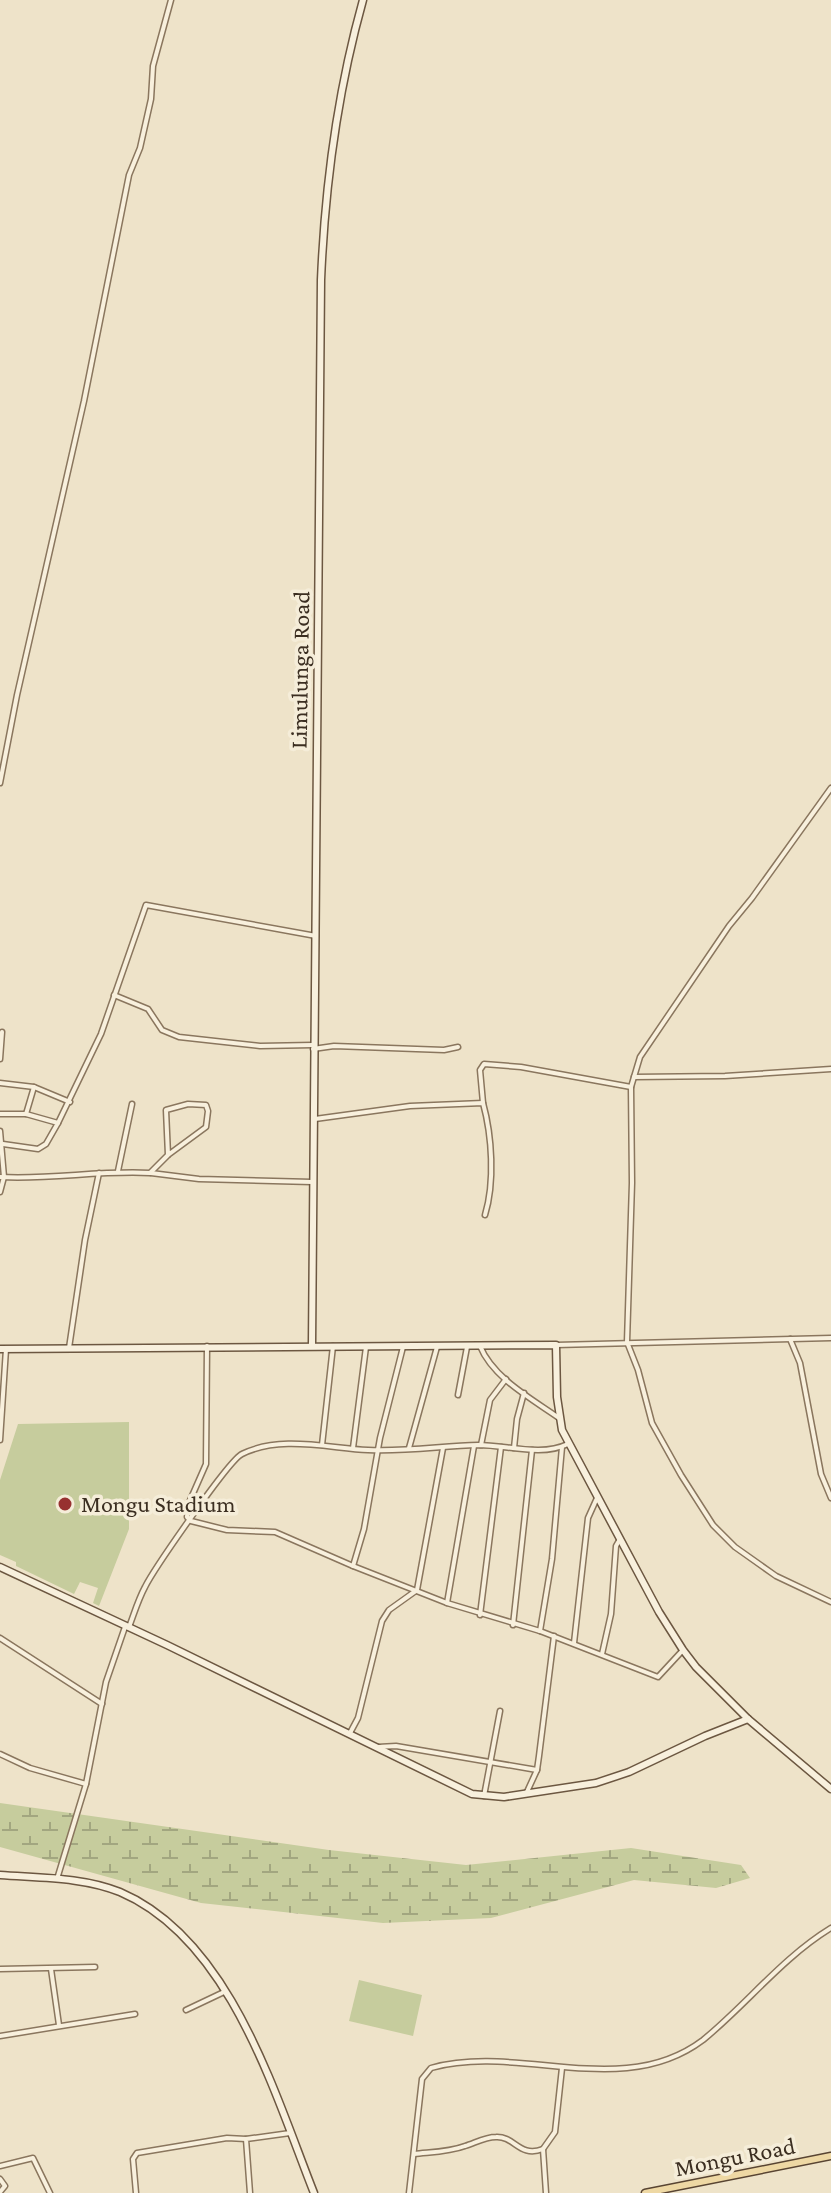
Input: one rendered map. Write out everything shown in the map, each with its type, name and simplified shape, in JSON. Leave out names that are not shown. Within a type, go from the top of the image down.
[{"type":"main road","name":"Limulunga Road","points":[[312,1345],[321,280],[331,146],[342,84],[363,0]]},
{"type":"main road","points":[[3,1349],[556,1345],[559,1418],[565,1446],[621,1538],[659,1612],[696,1667],[748,1719],[831,1789]]},
{"type":"main road","points":[[0,1567],[350,1733],[459,1789],[484,1796],[504,1797],[596,1783],[748,1719]]},
{"type":"main road","points":[[0,1875],[90,1883],[120,1892],[142,1903],[182,1937],[227,1991],[250,2036],[314,2193]]},
{"type":"main road","name":"Mongu Road","points":[[645,2193],[831,2156]]},
{"type":"street","points":[[0,783],[85,396],[129,175],[140,148],[150,106],[153,66],[171,0]]},
{"type":"street","points":[[831,788],[729,926],[640,1057],[631,1087],[632,1183],[627,1342],[652,1423],[717,1530],[776,1576],[831,1602]]},
{"type":"street","points":[[3,1144],[42,1148],[58,1123],[101,1034],[146,905],[316,936]]},
{"type":"street","points":[[114,995],[148,1009],[162,1030],[179,1037],[260,1046],[444,1050],[458,1047]]},
{"type":"street","points":[[0,1059],[2,1032]]},
{"type":"street","points":[[485,1215],[490,1171],[488,1124],[480,1070],[484,1064],[521,1067],[631,1087]]},
{"type":"street","points":[[633,1077],[725,1076],[831,1069]]},
{"type":"street","points":[[0,1083],[34,1087],[70,1102]]},
{"type":"street","points":[[26,1114],[34,1087]]},
{"type":"street","points":[[313,1119],[410,1106],[483,1103]]},
{"type":"street","points":[[118,1171],[132,1104]]},
{"type":"street","points":[[150,1173],[168,1155],[206,1127],[206,1105],[188,1104],[166,1110],[168,1155]]},
{"type":"street","points":[[0,1114],[26,1114],[58,1123]]},
{"type":"street","points":[[0,1131],[3,1144],[0,1192]]},
{"type":"street","points":[[2,1177],[60,1178],[118,1171],[199,1179],[312,1182]]},
{"type":"street","points":[[69,1349],[85,1240],[99,1173]]},
{"type":"street","points":[[556,1345],[831,1338]]},
{"type":"street","points":[[790,1339],[800,1363],[821,1474],[831,1498]]},
{"type":"street","points":[[207,1346],[206,1464],[188,1505],[187,1517],[191,1521],[227,1530],[275,1532],[447,1603],[540,1631],[658,1677],[683,1650]]},
{"type":"street","points":[[322,1445],[333,1346]]},
{"type":"street","points":[[353,1448],[366,1346]]},
{"type":"street","points":[[353,1566],[364,1529],[378,1450],[403,1346]]},
{"type":"street","points":[[480,1346],[483,1354],[506,1379],[559,1418]]},
{"type":"street","points":[[409,1448],[437,1347]]},
{"type":"street","points":[[458,1395],[467,1347]]},
{"type":"street","points":[[0,1440],[3,1349]]},
{"type":"street","points":[[481,1445],[490,1400],[506,1379]]},
{"type":"street","points":[[514,1448],[524,1393]]},
{"type":"street","points":[[57,1879],[86,1784],[114,1656],[145,1587],[224,1472],[241,1454],[268,1446],[322,1445],[378,1450],[481,1445],[532,1450],[565,1446],[540,1631]]},
{"type":"street","points":[[447,1603],[474,1446]]},
{"type":"street","points":[[480,1615],[501,1447]]},
{"type":"street","points":[[350,1733],[358,1718],[382,1621],[389,1610],[417,1590],[443,1448]]},
{"type":"street","points":[[513,1625],[532,1450]]},
{"type":"street","points":[[574,1643],[588,1518],[597,1498]]},
{"type":"street","points":[[602,1654],[611,1614],[616,1546],[621,1538]]},
{"type":"street","points":[[526,1794],[537,1770],[554,1636]]},
{"type":"street","points":[[0,1638],[102,1704]]},
{"type":"street","points":[[484,1796],[500,1711]]},
{"type":"street","points":[[378,1747],[396,1746],[537,1770]]},
{"type":"street","points":[[0,1754],[30,1768],[86,1784]]},
{"type":"street","points":[[409,2193],[422,2079],[431,2068],[498,2061],[608,2070],[648,2065],[693,2048],[782,1964],[831,1928]]},
{"type":"street","points":[[0,1969],[95,1967]]},
{"type":"street","points":[[51,1969],[59,2025]]},
{"type":"street","points":[[186,2010],[227,1991]]},
{"type":"street","points":[[0,2036],[135,2014]]},
{"type":"street","points":[[546,2193],[543,2149],[555,2132],[562,2068]]},
{"type":"street","points":[[136,2193],[133,2159],[137,2153],[227,2138],[246,2139],[290,2133]]},
{"type":"street","points":[[414,2154],[451,2150],[495,2136],[522,2150],[543,2149]]},
{"type":"street","points":[[246,2139],[250,2193]]},
{"type":"street","points":[[0,2166],[33,2158],[50,2193]]},
{"type":"street","points":[[0,2179],[5,2186],[0,2192]]},
{"type":"green space","name":"Mongu Stadium","points":[[129,1422],[129,1529],[99,1606],[93,1603],[98,1588],[80,1582],[74,1594],[0,1555],[0,1480],[18,1424]]},
{"type":"green space","points":[[0,1803],[329,1850],[466,1865],[631,1848],[741,1865],[750,1878],[716,1888],[634,1880],[491,1918],[383,1923],[201,1903],[0,1847]]},
{"type":"green space","points":[[359,1980],[422,1995],[413,2036],[349,2021]]},
{"type":"place","name":"Mongu Stadium","points":[[65,1504]]}]
